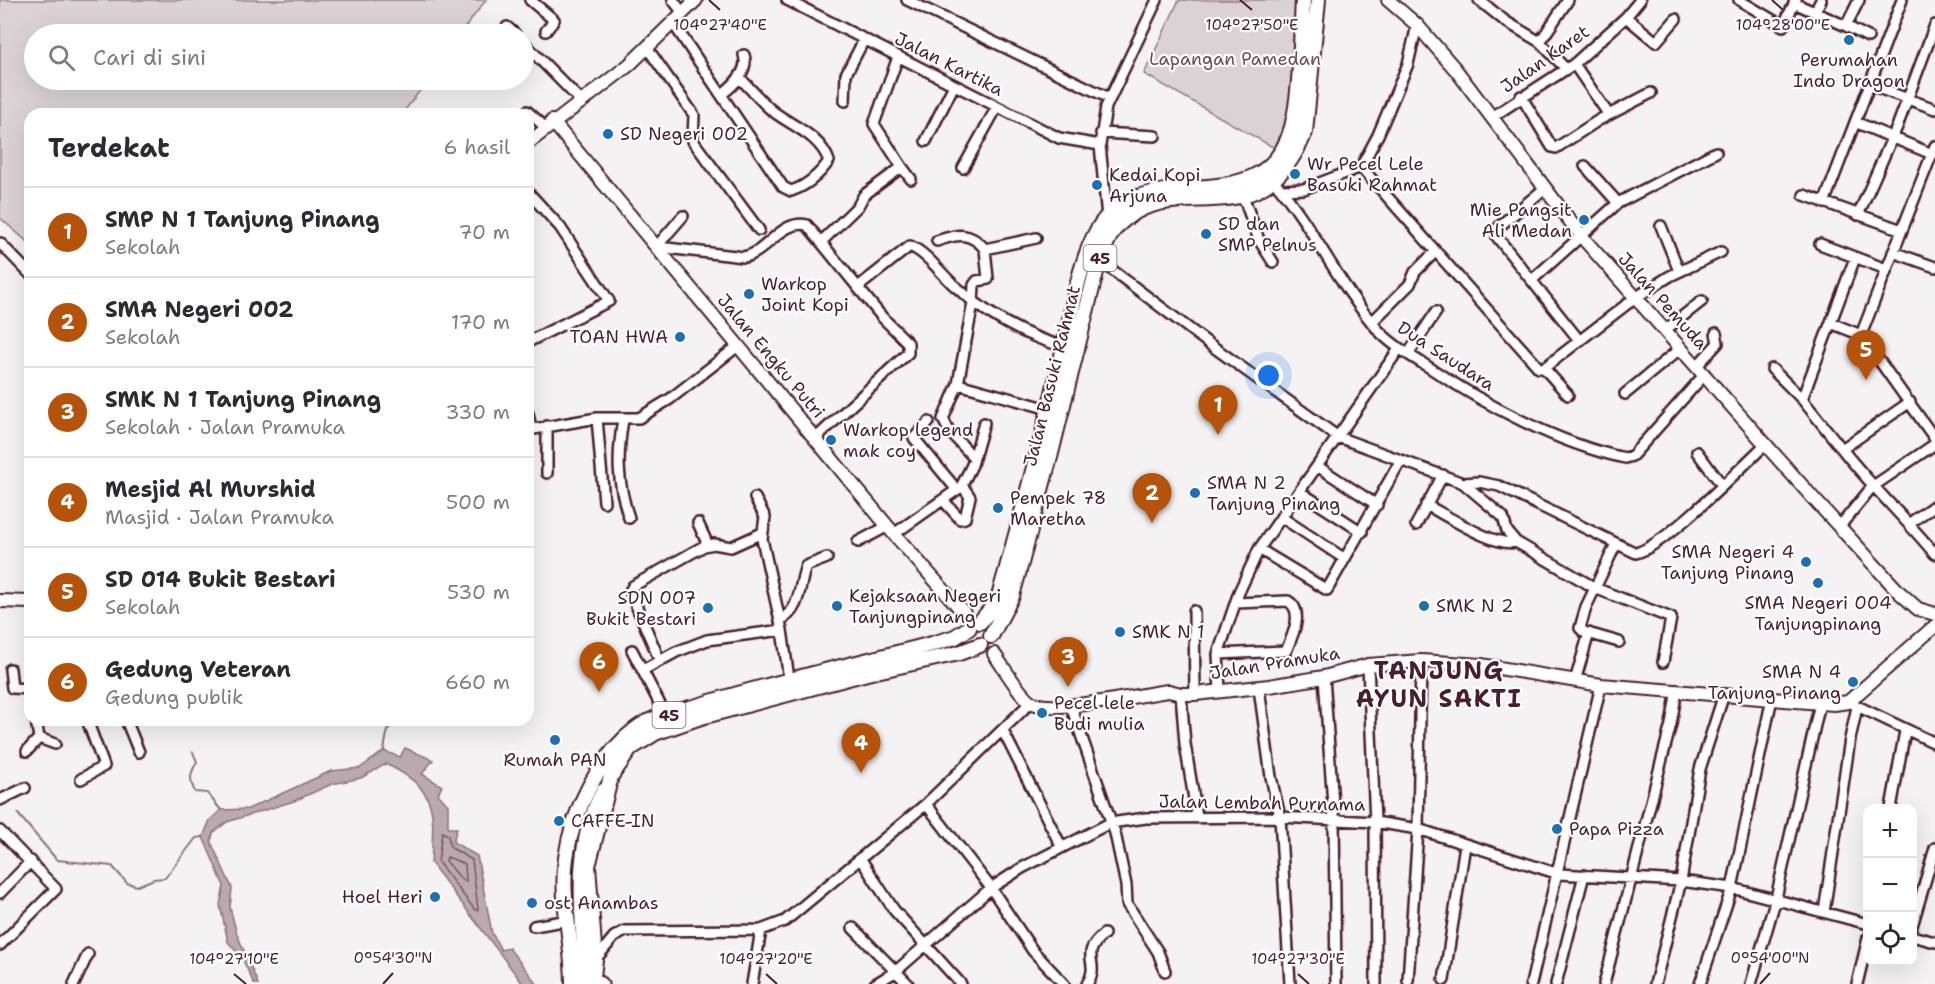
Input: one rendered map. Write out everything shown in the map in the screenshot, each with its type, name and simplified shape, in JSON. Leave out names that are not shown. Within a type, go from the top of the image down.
[{"type":"highway","name":"Jalan Basuki Rahmat","points":[[573,984],[569,920],[564,887],[568,844],[578,810],[605,775],[632,748],[655,733],[789,679],[932,645],[955,637],[996,603],[1049,409],[1099,260],[1114,229],[1126,218],[1165,202],[1209,193],[1252,179],[1277,159],[1287,140],[1295,110],[1303,0]]},
{"type":"highway","name":"Jalan Basuki Rahmat","points":[[594,982],[595,960],[588,866],[610,755],[635,729],[666,716],[959,653],[985,641],[1012,596],[1071,349],[1089,251],[1098,230],[1107,217],[1120,206],[1161,190],[1243,196],[1278,185],[1305,132],[1318,0]]},
{"type":"highway","points":[[972,622],[988,626],[985,641],[970,641],[967,633],[972,622]]},
{"type":"main road","points":[[534,138],[648,49],[696,0]]},
{"type":"main road","name":"Jalan Pemuda","points":[[1395,2],[1417,25],[1492,117],[1582,237],[1899,592],[1931,614],[1933,628]]},
{"type":"main road","name":"Jalan Engku Putri","points":[[549,124],[657,247],[891,530],[972,622]]},
{"type":"main road","points":[[0,602],[24,602]]},
{"type":"main road","points":[[1853,704],[1933,628]]},
{"type":"main road","points":[[994,654],[1031,702]]},
{"type":"main road","name":"Jalan Pramuka","points":[[1031,702],[1046,706],[1071,706],[1169,691],[1195,694],[1324,677],[1368,665],[1420,661],[1481,665],[1601,685],[1853,704]]},
{"type":"main road","points":[[594,982],[580,868],[592,816],[605,775]]},
{"type":"main road","points":[[580,984],[575,867],[580,839],[605,775]]},
{"type":"street","points":[[530,0],[554,20],[546,31]]},
{"type":"street","points":[[673,0],[683,13]]},
{"type":"street","name":"Jalan Kartika","points":[[787,0],[1059,138],[1100,145]]},
{"type":"street","points":[[907,0],[1109,98]]},
{"type":"street","points":[[1107,217],[1100,145],[1109,98],[1157,0]]},
{"type":"street","points":[[1479,0],[1505,21],[1540,42],[1569,66],[1609,115]]},
{"type":"street","points":[[1540,42],[1568,0]]},
{"type":"street","name":"Jalan Karet","points":[[1492,117],[1569,66],[1626,17],[1640,0]]},
{"type":"street","points":[[1739,0],[1783,26],[1795,2],[1868,37]]},
{"type":"street","points":[[1815,12],[1821,0]]},
{"type":"street","points":[[1846,26],[1859,0]]},
{"type":"street","points":[[1824,203],[1902,0]]},
{"type":"street","points":[[1626,17],[1656,42],[1676,19]]},
{"type":"street","points":[[673,23],[783,187],[791,191],[801,188],[822,171],[829,162],[825,151],[794,122],[771,110],[739,77]]},
{"type":"street","points":[[1278,185],[1304,189],[1361,166],[1378,135],[1408,64],[1417,25]]},
{"type":"street","points":[[1858,215],[1893,137],[1935,25]]},
{"type":"street","points":[[845,100],[846,74],[864,39]]},
{"type":"street","points":[[648,49],[694,115],[693,141],[759,230]]},
{"type":"street","points":[[534,53],[581,101]]},
{"type":"street","points":[[722,94],[739,77],[745,61],[744,55]]},
{"type":"street","points":[[898,57],[874,124],[911,179]]},
{"type":"street","points":[[926,141],[954,85]]},
{"type":"street","points":[[1870,85],[1935,109]]},
{"type":"street","points":[[1521,96],[1552,147],[1556,148],[1609,115],[1651,93]]},
{"type":"street","points":[[963,168],[997,107]]},
{"type":"street","points":[[534,115],[549,124]]},
{"type":"street","points":[[1855,122],[1933,150],[1861,335]]},
{"type":"street","points":[[1101,133],[1155,136]]},
{"type":"street","points":[[1532,280],[1618,203],[1716,152]]},
{"type":"street","points":[[1361,166],[1539,368],[1544,368],[1568,395]]},
{"type":"street","points":[[1585,166],[1618,203]]},
{"type":"street","points":[[821,242],[858,206],[864,195],[902,167]]},
{"type":"street","name":"Dua Saudara","points":[[1278,185],[1372,322],[1399,349],[1478,400],[1581,445],[1625,458],[1632,456],[1701,370]]},
{"type":"street","points":[[1544,189],[1498,228],[1497,237],[1579,340]]},
{"type":"street","points":[[1804,195],[1902,230]]},
{"type":"street","points":[[1243,196],[1259,240],[1273,262]]},
{"type":"street","points":[[534,199],[560,227],[609,301],[534,339]]},
{"type":"street","points":[[657,247],[683,216]]},
{"type":"street","points":[[657,247],[744,257],[757,253],[780,233],[803,224],[821,242],[910,348],[908,353],[816,438]]},
{"type":"street","points":[[1660,226],[1680,271]]},
{"type":"street","points":[[937,241],[957,234],[967,235],[985,249],[988,279],[975,283],[958,384],[943,420],[974,458]]},
{"type":"street","points":[[985,249],[1036,238]]},
{"type":"street","points":[[0,243],[24,267]]},
{"type":"street","points":[[1820,244],[1886,269]]},
{"type":"street","points":[[858,287],[910,246],[921,253],[973,303],[1021,332],[1071,349]]},
{"type":"street","points":[[1372,322],[1410,284],[1414,272],[1435,252]]},
{"type":"street","points":[[1544,368],[1635,298],[1680,271],[1721,252]]},
{"type":"street","points":[[1893,252],[1935,267]]},
{"type":"street","points":[[1802,399],[1855,258]]},
{"type":"street","points":[[1099,260],[1208,344],[1338,437],[1463,483],[1503,517],[1507,531],[1516,542],[1595,588],[1671,618],[1663,662]]},
{"type":"street","points":[[1664,331],[1702,301]]},
{"type":"street","points":[[1408,354],[1436,312]]},
{"type":"street","points":[[1831,323],[1861,335],[1935,439]]},
{"type":"street","points":[[1701,370],[1718,343],[1716,333]]},
{"type":"street","points":[[534,429],[597,418],[639,418],[658,408],[738,346]]},
{"type":"street","points":[[1625,394],[1681,348]]},
{"type":"street","points":[[1220,691],[1218,654],[1235,603],[1259,549],[1399,349]]},
{"type":"street","points":[[1772,369],[1802,399],[1872,487],[1910,523],[1935,553]]},
{"type":"street","points":[[958,384],[1049,409]]},
{"type":"street","points":[[1842,449],[1910,402]]},
{"type":"street","points":[[597,418],[604,502]]},
{"type":"street","points":[[623,419],[618,450],[619,483],[629,518]]},
{"type":"street","points":[[929,422],[914,438],[970,497],[965,518],[960,519],[944,500]]},
{"type":"street","points":[[858,542],[891,530],[944,500],[959,488],[974,458],[984,423]]},
{"type":"street","points":[[547,426],[547,474]]},
{"type":"street","points":[[1463,483],[1479,482],[1499,486],[1636,553],[1647,550],[1767,444]]},
{"type":"street","points":[[1840,526],[1872,487],[1935,444]]},
{"type":"street","points":[[1697,452],[1722,485]]},
{"type":"street","points":[[1259,549],[1327,590],[1401,460]]},
{"type":"street","points":[[1317,466],[1377,505]]},
{"type":"street","points":[[1416,525],[1443,475]]},
{"type":"street","points":[[1300,492],[1362,532]]},
{"type":"street","points":[[755,498],[765,517],[762,533],[781,625],[789,679]]},
{"type":"street","points":[[1426,505],[1484,535],[1507,543],[1516,542]]},
{"type":"street","points":[[1910,523],[1935,505]]},
{"type":"street","points":[[1281,517],[1345,559]]},
{"type":"street","points":[[698,523],[708,545]]},
{"type":"street","points":[[660,661],[630,591],[632,588],[648,576],[708,545],[731,547],[762,533]]},
{"type":"street","points":[[1616,544],[1595,588],[1580,628],[1619,642]]},
{"type":"street","points":[[643,670],[687,647],[707,640],[781,625],[801,591],[806,566],[827,558]]},
{"type":"street","points":[[1218,654],[1286,651],[1296,626],[1294,605],[1288,601],[1235,603]]},
{"type":"street","points":[[1194,611],[1195,694]]},
{"type":"street","points":[[1575,681],[1589,633]]},
{"type":"street","points":[[985,641],[994,654]]},
{"type":"street","points":[[632,650],[666,716]]},
{"type":"street","points":[[1408,981],[1418,829],[1420,661]]},
{"type":"street","points":[[1368,665],[1375,822],[1376,984]]},
{"type":"street","points":[[10,669],[12,688],[24,689]]},
{"type":"street","points":[[1324,677],[1334,819],[1336,984]]},
{"type":"street","points":[[1531,984],[1601,685]]},
{"type":"street","points":[[1259,687],[1271,777],[1280,817],[1290,984]]},
{"type":"street","points":[[1604,984],[1677,690]]},
{"type":"street","points":[[1181,694],[1185,744],[1197,817]]},
{"type":"street","points":[[1655,984],[1681,881],[1700,769],[1724,694]]},
{"type":"street","points":[[1700,984],[1732,888],[1772,698]]},
{"type":"street","points":[[595,960],[614,937],[625,931],[761,930],[774,927],[796,914],[926,804],[1031,702]]},
{"type":"street","points":[[1751,984],[1776,898],[1820,703]]},
{"type":"street","points":[[1824,912],[1850,739],[1853,704],[1905,731],[1935,743]]},
{"type":"street","points":[[1071,706],[1110,823],[1126,885],[1127,904],[1158,952],[1165,971]]},
{"type":"street","points":[[37,726],[39,738]]},
{"type":"street","points":[[81,779],[104,766],[89,726]]},
{"type":"street","points":[[128,726],[139,752]]},
{"type":"street","points":[[1003,731],[1061,846]]},
{"type":"street","points":[[1892,804],[1905,731]]},
{"type":"street","points":[[39,738],[55,744]]},
{"type":"street","points":[[27,751],[39,738]]},
{"type":"street","points":[[0,800],[25,788]]},
{"type":"street","points":[[926,804],[991,888],[1033,951],[1064,984]]},
{"type":"street","name":"Jalan Lembah Purnama","points":[[875,984],[895,972],[991,888],[1061,846],[1110,823],[1146,818],[1280,817],[1375,822],[1418,829],[1558,874],[1681,881],[1732,888],[1863,923]]},
{"type":"street","points":[[0,831],[56,889],[0,945]]},
{"type":"street","points":[[1444,980],[1465,845]]},
{"type":"street","points":[[1916,912],[1935,848]]},
{"type":"street","points":[[860,858],[894,910],[961,984]]},
{"type":"street","points":[[0,893],[31,861]]},
{"type":"street","points":[[1556,984],[1584,875]]},
{"type":"street","points":[[534,927],[569,920]]},
{"type":"street","points":[[853,928],[908,984]]},
{"type":"street","points":[[752,984],[761,930]]},
{"type":"street","points":[[1087,984],[1092,975],[1089,951],[1093,943],[1104,934]]},
{"type":"street","points":[[1917,937],[1935,942]]},
{"type":"street","points":[[74,984],[88,954]]},
{"type":"street","points":[[1857,984],[1863,959]]},
{"type":"green space","points":[[0,0],[486,0],[468,24],[24,24],[24,90],[420,90],[407,108],[24,108],[24,239],[0,218]]},
{"type":"green space","name":"Lapangan Pamedan","points":[[1179,0],[1295,0],[1289,122],[1276,149],[1144,74]]},
{"type":"water","points":[[405,748],[433,760],[422,774],[442,786],[438,794],[448,805],[448,828],[457,828],[453,842],[477,856],[492,933],[501,950],[509,948],[537,984],[523,984],[431,863],[433,829],[430,804],[416,783],[386,764],[361,778],[332,784],[294,801],[227,822],[213,833],[211,842],[232,888],[230,908],[237,934],[258,984],[254,984],[242,958],[228,942],[220,905],[224,886],[203,837],[210,820],[221,810],[248,809],[331,771],[360,768],[384,751],[400,757]]},
{"type":"waterway","points":[[384,751],[391,726]]},
{"type":"waterway","points":[[193,752],[197,762],[191,777],[195,792],[207,793],[221,810]]},
{"type":"waterway","points":[[18,814],[57,860],[112,866],[127,883],[137,886],[154,879],[165,878],[196,838],[203,837]]},
{"type":"place","name":"Perumahan Indo Dragon","points":[[1849,40]]},
{"type":"place","name":"SD Negeri 002","points":[[608,134]]},
{"type":"place","name":"Wr Pecel Lele Basuki Rahmat","points":[[1295,174]]},
{"type":"place","name":"Kedai Kopi Arjuna","points":[[1097,185]]},
{"type":"place","name":"Mie Pangsit Ali Medan","points":[[1584,220]]},
{"type":"place","name":"SD dan SMP Pelnus","points":[[1206,234]]},
{"type":"place","name":"Warkop Joint Kopi","points":[[749,294]]},
{"type":"place","name":"TOAN HWA","points":[[680,337]]},
{"type":"place","name":"SD 014 Bukit Bestari","points":[[1866,380]]},
{"type":"place","name":"SMP N 1 Tanjung Pinang","points":[[1218,435]]},
{"type":"place","name":"Warkop legend mak coy","points":[[831,440]]},
{"type":"place","name":"SMA N 2 Tanjung Pinang","points":[[1195,493]]},
{"type":"place","name":"Pempek 78 Maretha","points":[[998,508]]},
{"type":"place","name":"SMA Negeri 002","points":[[1152,523]]},
{"type":"place","name":"SMA Negeri 4 Tanjung Pinang","points":[[1806,562]]},
{"type":"place","name":"SMA Negeri 004 Tanjungpinang","points":[[1818,583]]},
{"type":"place","name":"Kejaksaan Negeri Tanjungpinang","points":[[837,606]]},
{"type":"place","name":"SMK N 2","points":[[1424,606]]},
{"type":"place","name":"SDN 007 Bukit Bestari","points":[[708,608]]},
{"type":"place","name":"SMK N 1","points":[[1120,632]]},
{"type":"place","name":"SMA N 4 Tanjung Pinang","points":[[1853,682]]},
{"type":"place","name":"SMK N 1 Tanjung Pinang","points":[[1068,687]]},
{"type":"place","name":"Gedung Veteran","points":[[599,692]]},
{"type":"place","name":"Pecel lele Budi mulia","points":[[1042,713]]},
{"type":"place","name":"Rumah PAN","points":[[555,740]]},
{"type":"place","name":"Mesjid Al Murshid","points":[[861,773]]},
{"type":"place","name":"CAFFE-IN","points":[[559,821]]},
{"type":"place","name":"Papa Pizza","points":[[1557,829]]},
{"type":"place","name":"Hoel Heri","points":[[435,897]]},
{"type":"place","name":"ost Anambas","points":[[532,903]]},
{"type":"district","name":"TANJUNG AYUN SAKTI","points":[[1439,685]]}]
